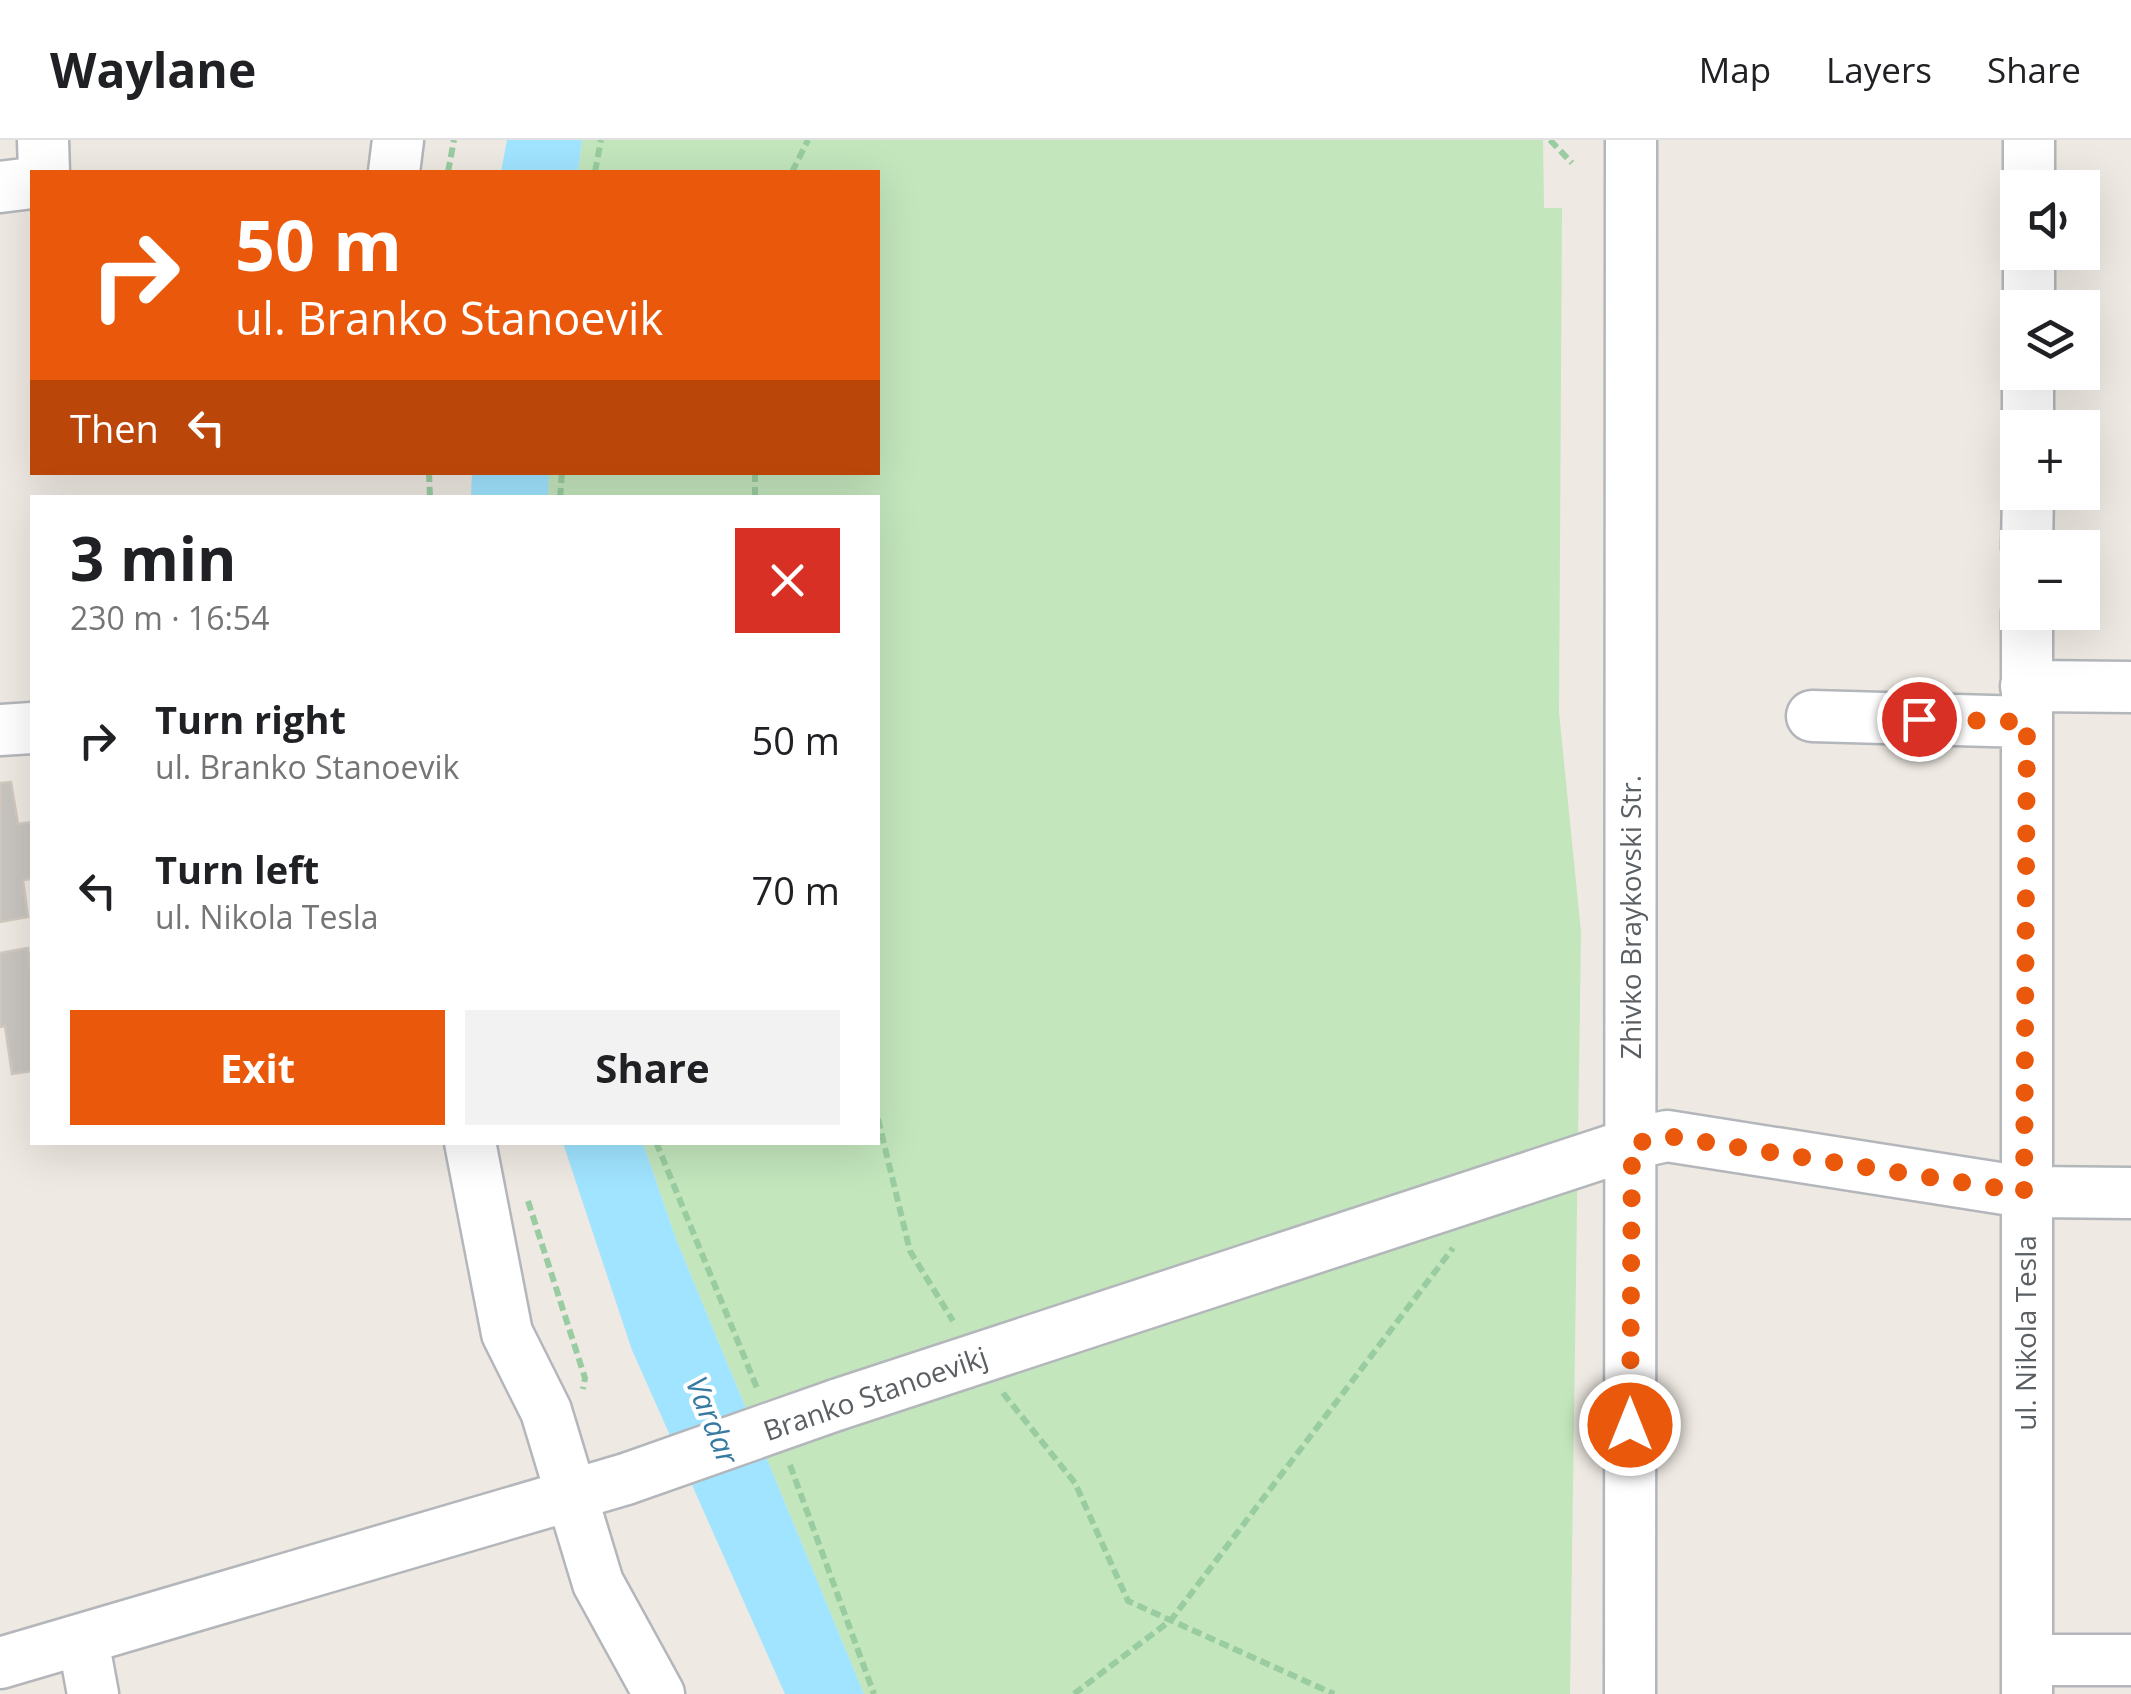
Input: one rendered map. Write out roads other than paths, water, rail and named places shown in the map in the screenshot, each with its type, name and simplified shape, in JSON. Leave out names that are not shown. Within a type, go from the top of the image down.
[{"type":"street","points":[[43,140],[44,170]]},
{"type":"street","points":[[394,170],[398,140]]},
{"type":"street","name":"Zhivko Braykovski Str.","points":[[1630,1694],[1631,140]]},
{"type":"street","points":[[2029,170],[2030,140]]},
{"type":"street","points":[[0,187],[30,184]]},
{"type":"street","name":"ul. Nikola Tesla","points":[[2027,630],[2027,1677]]},
{"type":"street","points":[[1812,716],[2027,704],[2131,687]]},
{"type":"street","points":[[0,730],[30,728]]},
{"type":"street","name":"Branko Stanoevikj","points":[[0,1663],[570,1497],[836,1404],[1632,1144],[1667,1136],[2024,1192],[2131,1193]]},
{"type":"street","points":[[471,1145],[507,1332],[546,1411],[598,1582],[659,1694]]},
{"type":"street","points":[[82,1640],[94,1694]]},
{"type":"street","points":[[2027,1677],[2131,1660]]},
{"type":"water","points":[[507,140],[582,140],[578,170],[501,170]]},
{"type":"water","points":[[472,475],[549,475],[548,495],[471,495]]},
{"type":"water","name":"Vardar","points":[[564,1145],[644,1145],[676,1239],[864,1694],[785,1694],[632,1350]]}]
